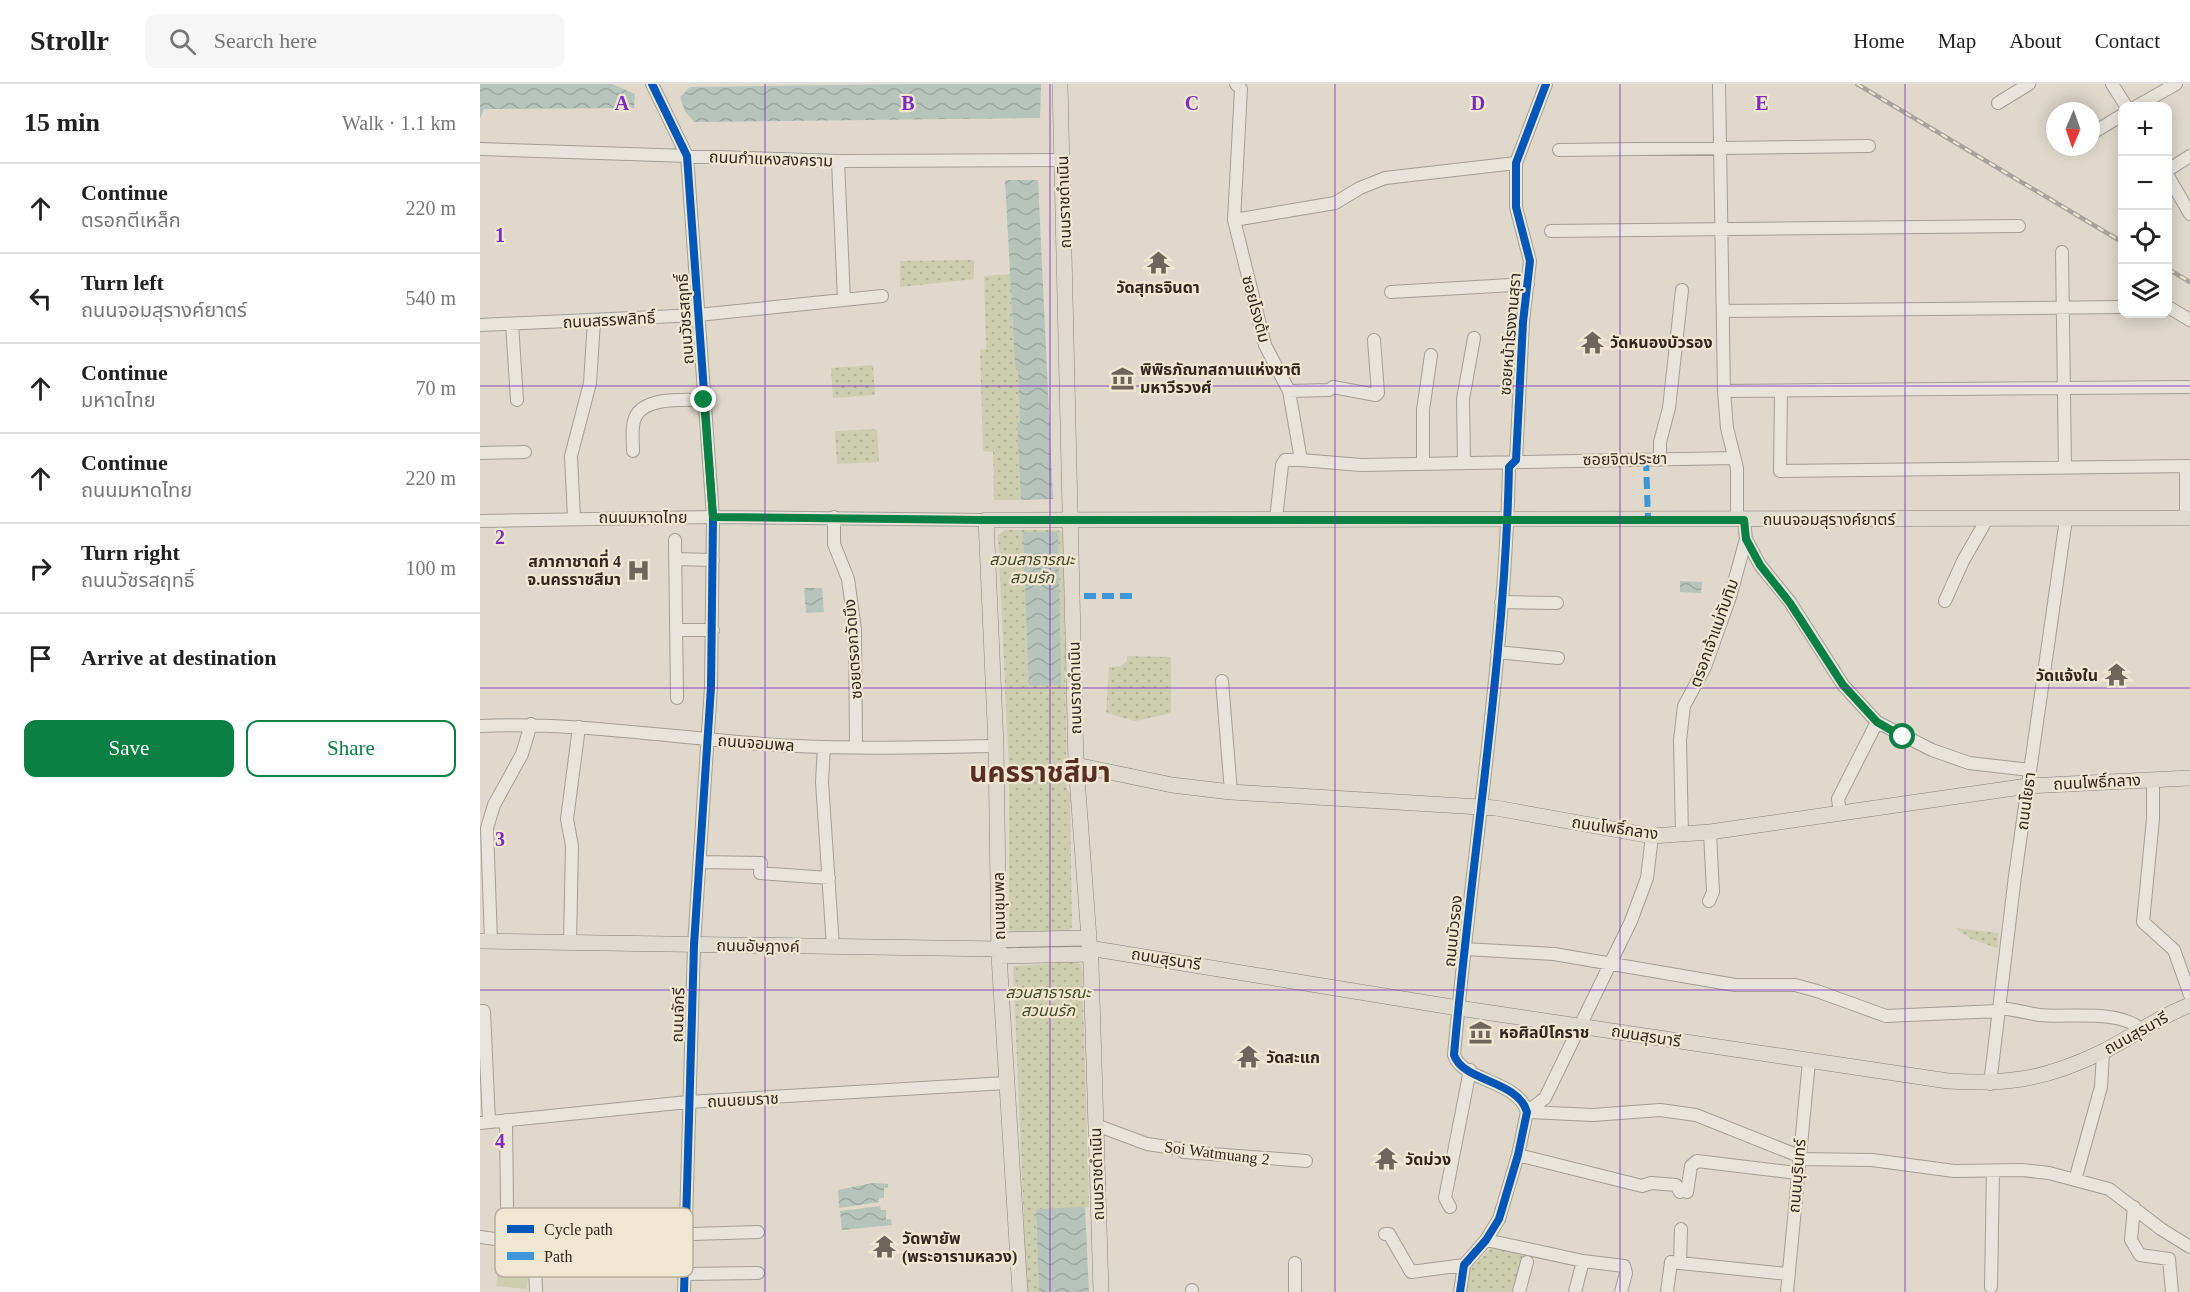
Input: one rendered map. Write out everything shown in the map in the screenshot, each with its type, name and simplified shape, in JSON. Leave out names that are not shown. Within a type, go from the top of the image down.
[{"type":"main road","name":"ถนนราชดำเนิน","points":[[1060,84],[1077,765],[1088,947],[1101,1292]]},
{"type":"main road","name":"ถนนจอมสุรางค์ยาตร์","points":[[986,520],[2188,518]]},
{"type":"main road","name":"ถนนชุมพล","points":[[986,520],[996,746],[999,949],[1020,1292]]},
{"type":"main road","name":"ถนนโพธิ์กลาง","points":[[1077,765],[1172,785],[1231,792],[1481,806],[1652,836],[1710,832],[2028,786],[2190,778]]},
{"type":"main road","name":"ถนนอัษฎางค์","points":[[486,941],[999,949]]},
{"type":"main road","name":"ถนนสุรนารี","points":[[999,949],[1088,947],[1458,1008],[1948,1081],[1989,1084],[2033,1077],[2103,1052],[2140,1029],[2190,1005]]},
{"type":"street","name":"ถนนวัชรสฤทธิ์","points":[[652,84],[687,156],[713,517],[713,630],[708,740]]},
{"type":"street","name":"ซอยโรงต้ม","points":[[1236,84],[1241,89],[1234,220],[1265,345],[1289,391],[1301,460]]},
{"type":"street","name":"ซอยหน้าโรงงานสุรา","points":[[1508,520],[1509,467],[1516,460],[1523,321],[1530,261],[1516,207],[1516,163],[1546,84]]},
{"type":"street","points":[[1719,84],[1724,391],[1737,468],[1741,520],[1746,539],[1760,565],[1790,603],[1843,685],[1877,722],[1932,750],[1969,763],[2030,770]]},
{"type":"street","points":[[1998,102],[2030,84]]},
{"type":"street","points":[[2112,84],[2123,102]]},
{"type":"street","points":[[2144,102],[2176,84]]},
{"type":"street","points":[[2100,128],[2118,117]]},
{"type":"street","points":[[1559,150],[1869,146]]},
{"type":"street","name":"ถนนกำแหงสงคราม","points":[[480,149],[838,161],[1063,160]]},
{"type":"street","points":[[2172,167],[2190,156]]},
{"type":"street","points":[[838,161],[844,300]]},
{"type":"street","points":[[1234,220],[1335,203],[1360,188],[1385,178],[1516,163]]},
{"type":"street","points":[[2172,183],[2190,214]]},
{"type":"street","points":[[1551,231],[2019,226]]},
{"type":"street","points":[[2062,252],[2065,467]]},
{"type":"street","points":[[1391,292],[1528,284]]},
{"type":"street","points":[[1660,459],[1660,442],[1669,408],[1682,290]]},
{"type":"street","name":"ถนนสรรพสิทธิ์","points":[[480,325],[698,315],[882,296]]},
{"type":"street","points":[[1723,311],[2118,307]]},
{"type":"street","points":[[2172,309],[2190,320]]},
{"type":"street","points":[[573,518],[572,456],[590,383],[594,321]]},
{"type":"street","points":[[512,324],[517,400]]},
{"type":"street","points":[[1464,463],[1463,399],[1474,338]]},
{"type":"street","points":[[1289,391],[1329,390],[1333,387],[1376,395],[1378,393],[1374,340]]},
{"type":"street","points":[[1423,464],[1423,410],[1431,355]]},
{"type":"street","points":[[1724,391],[2190,387]]},
{"type":"street","points":[[1781,391],[1780,471],[2188,466],[2188,518]]},
{"type":"street","points":[[633,451],[633,423],[637,413],[643,408],[667,401],[704,400]]},
{"type":"street","points":[[480,453],[525,452]]},
{"type":"street","name":"ซอยจิตประชา","points":[[1516,460],[1734,458]]},
{"type":"street","points":[[1276,519],[1282,465],[1285,460],[1361,465],[1516,460]]},
{"type":"street","name":"ถนนมหาดไทย","points":[[480,521],[713,517],[986,520]]},
{"type":"street","name":"ซอยตรอกวัดบึง","points":[[834,518],[834,544],[848,579],[855,630],[856,747]]},
{"type":"street","points":[[1945,601],[1963,561],[1987,519]]},
{"type":"street","name":"ถนนโยธา","points":[[1989,1084],[2066,519]]},
{"type":"street","name":"ถนนบัวรอง","points":[[1508,520],[1497,652],[1454,1055],[1460,1065],[1516,1096],[1527,1112]]},
{"type":"street","name":"ตรอกเจ้าแม่ทับทิม","points":[[1682,835],[1680,740],[1684,706],[1705,667],[1730,597],[1746,539]]},
{"type":"street","points":[[675,540],[677,698]]},
{"type":"street","points":[[675,559],[713,560]]},
{"type":"street","points":[[1501,602],[1557,603]]},
{"type":"street","points":[[676,630],[713,630]]},
{"type":"street","points":[[1497,652],[1558,658]]},
{"type":"street","points":[[1222,681],[1231,792]]},
{"type":"street","points":[[1840,812],[1838,799],[1877,722]]},
{"type":"street","points":[[486,941],[487,828],[494,805],[522,754],[531,724]]},
{"type":"street","name":"ถนนจอมพล","points":[[480,726],[531,724],[708,740],[824,747],[996,746]]},
{"type":"street","points":[[570,942],[572,846],[567,819],[579,727]]},
{"type":"street","name":"ถนนจักรี","points":[[686,1208],[694,945],[708,740]]},
{"type":"street","points":[[824,747],[822,782],[833,947]]},
{"type":"street","points":[[2153,780],[2153,819],[2143,922],[2174,950],[2190,995]]},
{"type":"street","points":[[1709,901],[1713,892],[1710,832]]},
{"type":"street","points":[[1460,1292],[1464,1264],[1486,1240],[1499,1219],[1518,1155],[1527,1112],[1545,1098],[1612,964],[1647,878],[1652,836]]},
{"type":"street","points":[[700,862],[761,863],[760,873],[829,878]]},
{"type":"street","points":[[1465,949],[1554,954],[1735,986],[1794,985],[1886,1016],[1999,1009],[2038,1014],[2105,1016],[2133,1022],[2140,1029]]},
{"type":"street","points":[[480,1011],[484,1011],[484,1122]]},
{"type":"street","points":[[2075,1180],[2101,1087],[2103,1052]]},
{"type":"street","name":"ถนนบุรินทร์","points":[[1786,1292],[1809,1060]]},
{"type":"street","points":[[1450,1207],[1445,1198],[1470,1070]]},
{"type":"street","name":"ถนนยมราช","points":[[484,1122],[688,1102],[1006,1083]]},
{"type":"street","points":[[1527,1112],[1593,1115],[1660,1110],[1696,1115],[1799,1157],[1872,1160],[1954,1171],[2036,1171],[2109,1189],[2161,1229],[2190,1247]]},
{"type":"street","points":[[506,1120],[507,1206]]},
{"type":"street","name":"Soi Watmuang 2","points":[[1096,1125],[1147,1144],[1181,1149],[1184,1152],[1306,1161]]},
{"type":"street","points":[[1518,1155],[1642,1186],[1651,1183],[1676,1185],[1684,1192],[1691,1166],[1696,1161],[1797,1173]]},
{"type":"street","points":[[1991,1287],[1993,1171]]},
{"type":"street","points":[[2134,1207],[2131,1240],[2140,1255],[2169,1259],[2172,1292]]},
{"type":"street","points":[[1680,1263],[1681,1229]]},
{"type":"street","points":[[693,1232],[758,1232]]},
{"type":"street","points":[[1385,1234],[1389,1234],[1411,1272],[1464,1264]]},
{"type":"street","points":[[480,1237],[495,1239]]},
{"type":"street","points":[[1486,1240],[1583,1261],[1624,1266],[1626,1273],[1622,1292]]},
{"type":"street","points":[[1575,1292],[1583,1261]]},
{"type":"street","points":[[1520,1292],[1527,1262]]},
{"type":"street","points":[[1667,1292],[1671,1262],[1788,1274]]},
{"type":"street","points":[[1295,1263],[1295,1292]]},
{"type":"street","points":[[693,1274],[758,1273]]},
{"type":"street","points":[[536,1277],[536,1292]]},
{"type":"street","name":"ถนนจักรี","points":[[684,1292],[685,1277]]},
{"type":"green space","points":[[974,260],[974,279],[900,287],[900,261]]},
{"type":"green space","points":[[1010,274],[1015,366],[1018,370],[1020,422],[1017,424],[1021,500],[994,500],[993,452],[983,451],[980,350],[986,349],[984,276]]},
{"type":"green space","points":[[873,365],[875,395],[833,398],[831,368]]},
{"type":"green space","points":[[877,429],[879,462],[837,464],[835,431]]},
{"type":"green space","name":"สวนสาธารณะ สวนรัก","points":[[1005,530],[1058,530],[1063,534],[1067,790],[1070,792],[1072,927],[1067,932],[1012,933],[1009,930],[1009,771],[998,535]]},
{"type":"green space","points":[[1127,656],[1171,657],[1171,713],[1135,721],[1106,713],[1109,667],[1121,666],[1127,661]]},
{"type":"green space","points":[[1955,928],[1999,933],[1997,948],[1971,939]]},
{"type":"green space","name":"สวนสาธารณะ สวนนรัก","points":[[1078,962],[1082,966],[1089,1207],[1036,1210],[1039,1292],[1027,1292],[1013,966]]},
{"type":"green space","points":[[1493,1246],[1525,1253],[1516,1292],[1467,1292],[1469,1270]]},
{"type":"green space","points":[[497,1277],[528,1277],[527,1289],[496,1286]]},
{"type":"water","points":[[480,84],[612,84],[635,94],[634,108],[484,109],[480,119]]},
{"type":"water","points":[[1041,84],[1040,118],[694,122],[685,111],[680,97],[690,87]]},
{"type":"water","points":[[1005,180],[1038,180],[1053,499],[1021,500],[1017,423],[1020,422],[1018,370],[1015,366]]},
{"type":"water","points":[[1023,532],[1058,532],[1061,685],[1029,685]]},
{"type":"water","points":[[1680,581],[1702,582],[1701,593],[1680,592]]},
{"type":"water","points":[[804,588],[822,588],[824,612],[806,613]]},
{"type":"water","points":[[873,1183],[888,1184],[888,1187],[884,1188],[884,1198],[879,1198],[879,1202],[839,1208],[838,1190]]},
{"type":"water","points":[[880,1206],[881,1210],[886,1210],[886,1219],[891,1219],[892,1225],[842,1230],[840,1211]]},
{"type":"water","points":[[1085,1207],[1089,1292],[1039,1292],[1036,1209]]},
{"type":"railway","points":[[1857,84],[2118,240]]},
{"type":"railway","points":[[2172,271],[2190,282]]},
{"type":"marked path","points":[[1646,459],[1648,519]]},
{"type":"marked path","points":[[1084,596],[1134,596]]},
{"type":"cycle path","points":[[652,84],[687,156],[713,517],[711,687],[694,945],[686,1208]]},
{"type":"cycle path","points":[[1460,1292],[1464,1265],[1486,1240],[1499,1219],[1518,1155],[1527,1112],[1522,1101],[1513,1093],[1468,1071],[1459,1064],[1454,1055],[1501,614],[1509,467],[1516,460],[1523,322],[1530,261],[1516,207],[1516,163],[1546,84]]},
{"type":"cycle path","points":[[684,1277],[684,1292]]},
{"type":"place","name":"วัดสุทธจินดา","points":[[1158,262]]},
{"type":"place","name":"วัดหนองบัวรอง","points":[[1592,342]]},
{"type":"place","name":"พิพิธภัณฑสถานแห่งชาติ มหาวีรวงศ์","points":[[1122,378]]},
{"type":"place","name":"สภากาชาดที่ 4 จ.นครราชสีมา","points":[[639,570]]},
{"type":"place","name":"วัดแจ้งใน","points":[[2116,675]]},
{"type":"place","name":"หอศิลป์โคราช","points":[[1481,1032]]},
{"type":"place","name":"วัดสะแก","points":[[1248,1057]]},
{"type":"place","name":"วัดม่วง","points":[[1387,1159]]},
{"type":"place","name":"วัดพายัพ (พระอารามหลวง)","points":[[884,1247]]},
{"type":"district","name":"นครราชสีมา","points":[[1040,772]]},
{"type":"route","points":[[704,400],[713,517],[986,520],[1744,520],[1746,539],[1760,565],[1790,603],[1843,685],[1877,722],[1903,737]]}]
